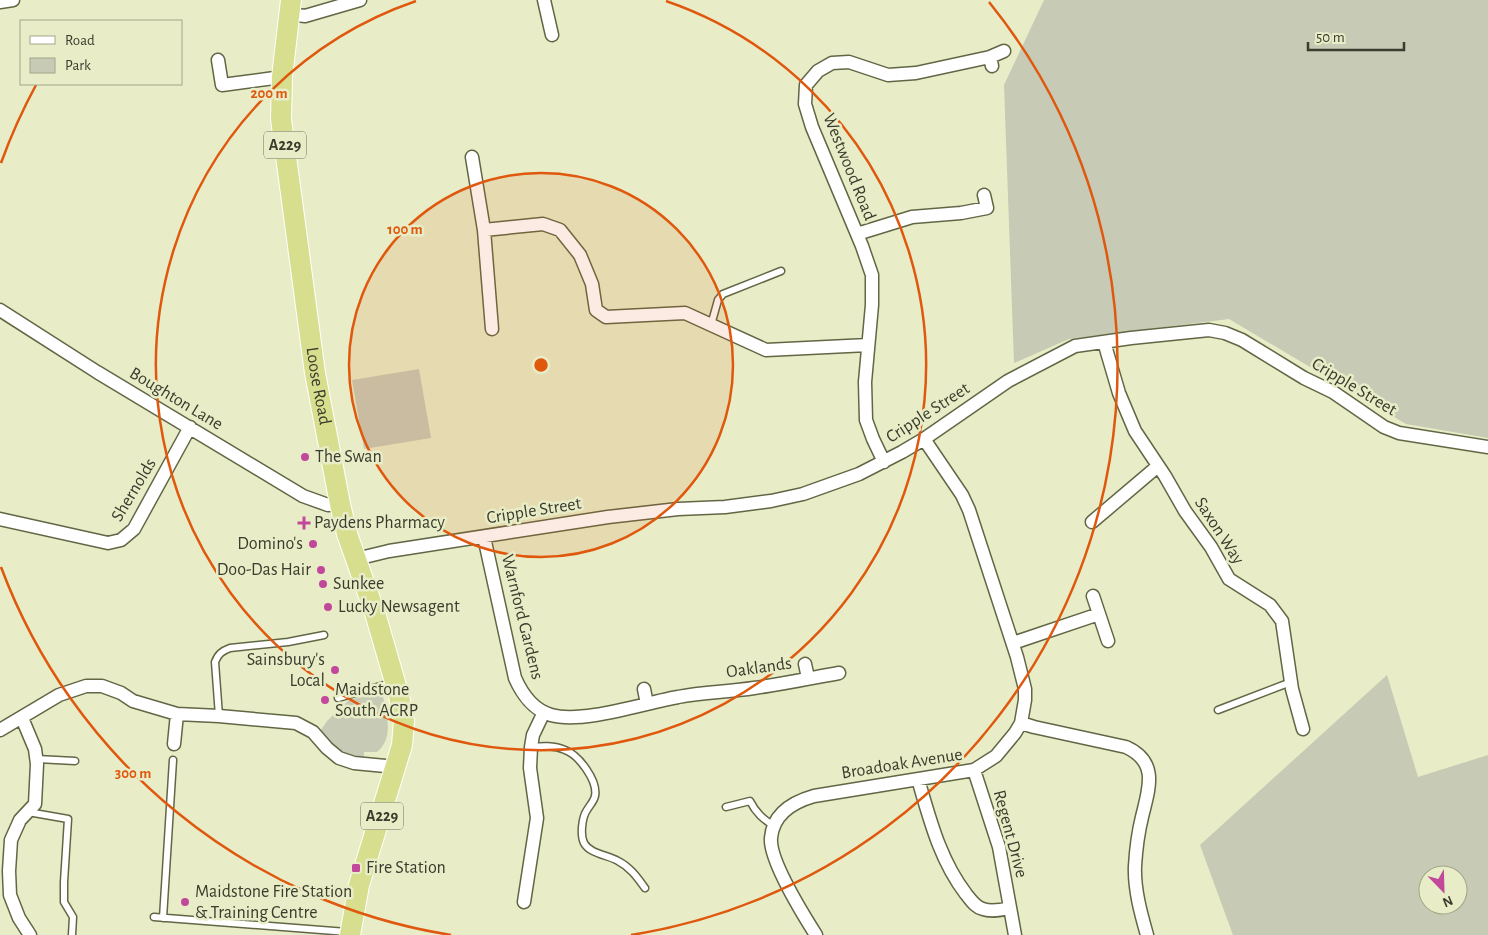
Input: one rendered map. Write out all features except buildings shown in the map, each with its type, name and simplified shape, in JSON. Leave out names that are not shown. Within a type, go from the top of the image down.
[{"type":"highway","name":"Loose Road","points":[[290,7],[282,77],[280,119],[315,373],[347,534],[375,613],[404,721],[402,745],[359,885],[350,934]]},
{"type":"street","points":[[0,2],[13,0]]},
{"type":"street","points":[[290,7],[305,16],[360,0]]},
{"type":"street","points":[[544,0],[552,35]]},
{"type":"street","name":"Westwood Road","points":[[884,462],[866,420],[865,382],[872,305],[872,275],[862,246],[812,126],[806,104],[806,85],[818,71],[832,63],[849,62],[888,75],[991,61],[1004,51]]},
{"type":"street","points":[[218,60],[222,85],[282,77]]},
{"type":"street","points":[[472,157],[484,230],[492,329]]},
{"type":"street","points":[[857,234],[912,216],[961,214],[985,202]]},
{"type":"street","points":[[484,230],[543,224],[560,230],[580,255],[592,284],[596,310],[606,317],[685,313],[766,350],[868,344]]},
{"type":"street","name":"Boughton Lane","points":[[0,310],[97,372],[303,496],[328,505],[340,504]]},
{"type":"street","name":"Cripple Street","points":[[356,559],[389,551],[608,517],[678,509],[725,507],[771,501],[803,494],[859,474],[884,462],[924,439],[1008,381],[1075,346],[1209,330],[1225,332],[1242,340],[1304,378],[1333,392],[1384,427],[1399,433],[1488,448]]},
{"type":"street","name":"Saxon Way","points":[[1104,342],[1119,393],[1135,431],[1185,511],[1211,547],[1229,579],[1270,605],[1282,621],[1291,682],[1303,729]]},
{"type":"street","name":"Shernolds","points":[[0,519],[108,542],[121,540],[134,529],[190,427]]},
{"type":"street","name":"Broadoak Avenue","points":[[774,826],[783,812],[796,802],[804,799],[833,792],[974,770],[996,756],[1012,738],[1021,723],[1025,689],[1013,643],[969,510],[962,495],[924,439]]},
{"type":"street","points":[[1092,522],[1158,466]]},
{"type":"street","name":"Warnford Gardens","points":[[484,537],[515,678],[526,697],[544,712],[560,717],[573,718],[715,691]]},
{"type":"street","points":[[1093,596],[1108,641]]},
{"type":"street","points":[[1013,643],[1099,614]]},
{"type":"street","name":"Oaklands","points":[[806,664],[808,678]]},
{"type":"street","name":"Oaklands","points":[[715,691],[752,689],[840,673]]},
{"type":"street","points":[[0,730],[59,695],[86,686],[102,686],[121,693],[133,701],[177,714],[296,723],[313,732],[339,758],[354,762],[396,767]]},
{"type":"street","points":[[644,689],[646,704]]},
{"type":"street","points":[[524,902],[522,874],[537,818],[537,807],[530,768],[531,747],[533,735],[544,712]]},
{"type":"street","points":[[174,744],[177,714]]},
{"type":"street","points":[[22,718],[35,749],[37,759],[35,804],[20,820],[11,840],[8,871],[10,895],[19,918],[30,935]]},
{"type":"street","points":[[1021,723],[1034,728],[1126,747],[1138,752],[1146,764],[1150,781],[1149,791],[1142,817],[1135,868],[1137,893],[1147,935]]},
{"type":"street","name":"Regent Drive","points":[[974,770],[999,847],[1015,935]]},
{"type":"street","points":[[918,780],[944,860],[961,888],[974,904],[981,909],[998,910],[1010,908]]},
{"type":"street","points":[[774,826],[771,839],[775,858],[791,893],[816,935]]},
{"type":"lane","points":[[711,325],[718,300],[723,294],[781,271]]},
{"type":"lane","points":[[218,716],[215,662],[217,656],[223,650],[288,642],[324,635]]},
{"type":"lane","points":[[338,698],[395,682]]},
{"type":"lane","points":[[1218,710],[1291,682]]},
{"type":"lane","points":[[531,747],[552,746],[566,750],[587,770],[594,783],[595,796],[584,817],[583,841],[591,849],[627,866],[645,888]]},
{"type":"lane","points":[[37,759],[75,761]]},
{"type":"lane","points":[[163,918],[173,760]]},
{"type":"lane","points":[[726,807],[750,800],[755,812],[774,826]]},
{"type":"lane","points":[[27,812],[68,818],[64,902],[73,917],[72,935]]},
{"type":"lane","points":[[154,917],[350,934]]},
{"type":"green space","points":[[1044,0],[1488,0],[1488,438],[1406,424],[1229,319],[1069,339],[1014,363],[1004,85]]},
{"type":"green space","points":[[419,369],[431,438],[364,449],[352,380]]},
{"type":"green space","points":[[1387,675],[1418,777],[1488,755],[1488,935],[1233,935],[1200,845]]},
{"type":"green space","points":[[382,692],[388,724],[388,732],[383,746],[377,752],[364,752],[364,757],[332,747],[321,730],[327,721],[349,700]]},
{"type":"place","name":"The Swan","points":[[305,457]]},
{"type":"place","name":"Paydens Pharmacy","points":[[304,523]]},
{"type":"place","name":"Domino's","points":[[313,544]]},
{"type":"place","name":"Doo-Das Hair","points":[[321,570]]},
{"type":"place","name":"Sunkee","points":[[323,584]]},
{"type":"place","name":"Lucky Newsagent","points":[[328,607]]},
{"type":"place","name":"Sainsbury's Local","points":[[335,670]]},
{"type":"place","name":"Maidstone South ACRP","points":[[325,700]]},
{"type":"place","name":"Fire Station","points":[[356,868]]},
{"type":"place","name":"Maidstone Fire Station & Training Centre","points":[[185,902]]}]
